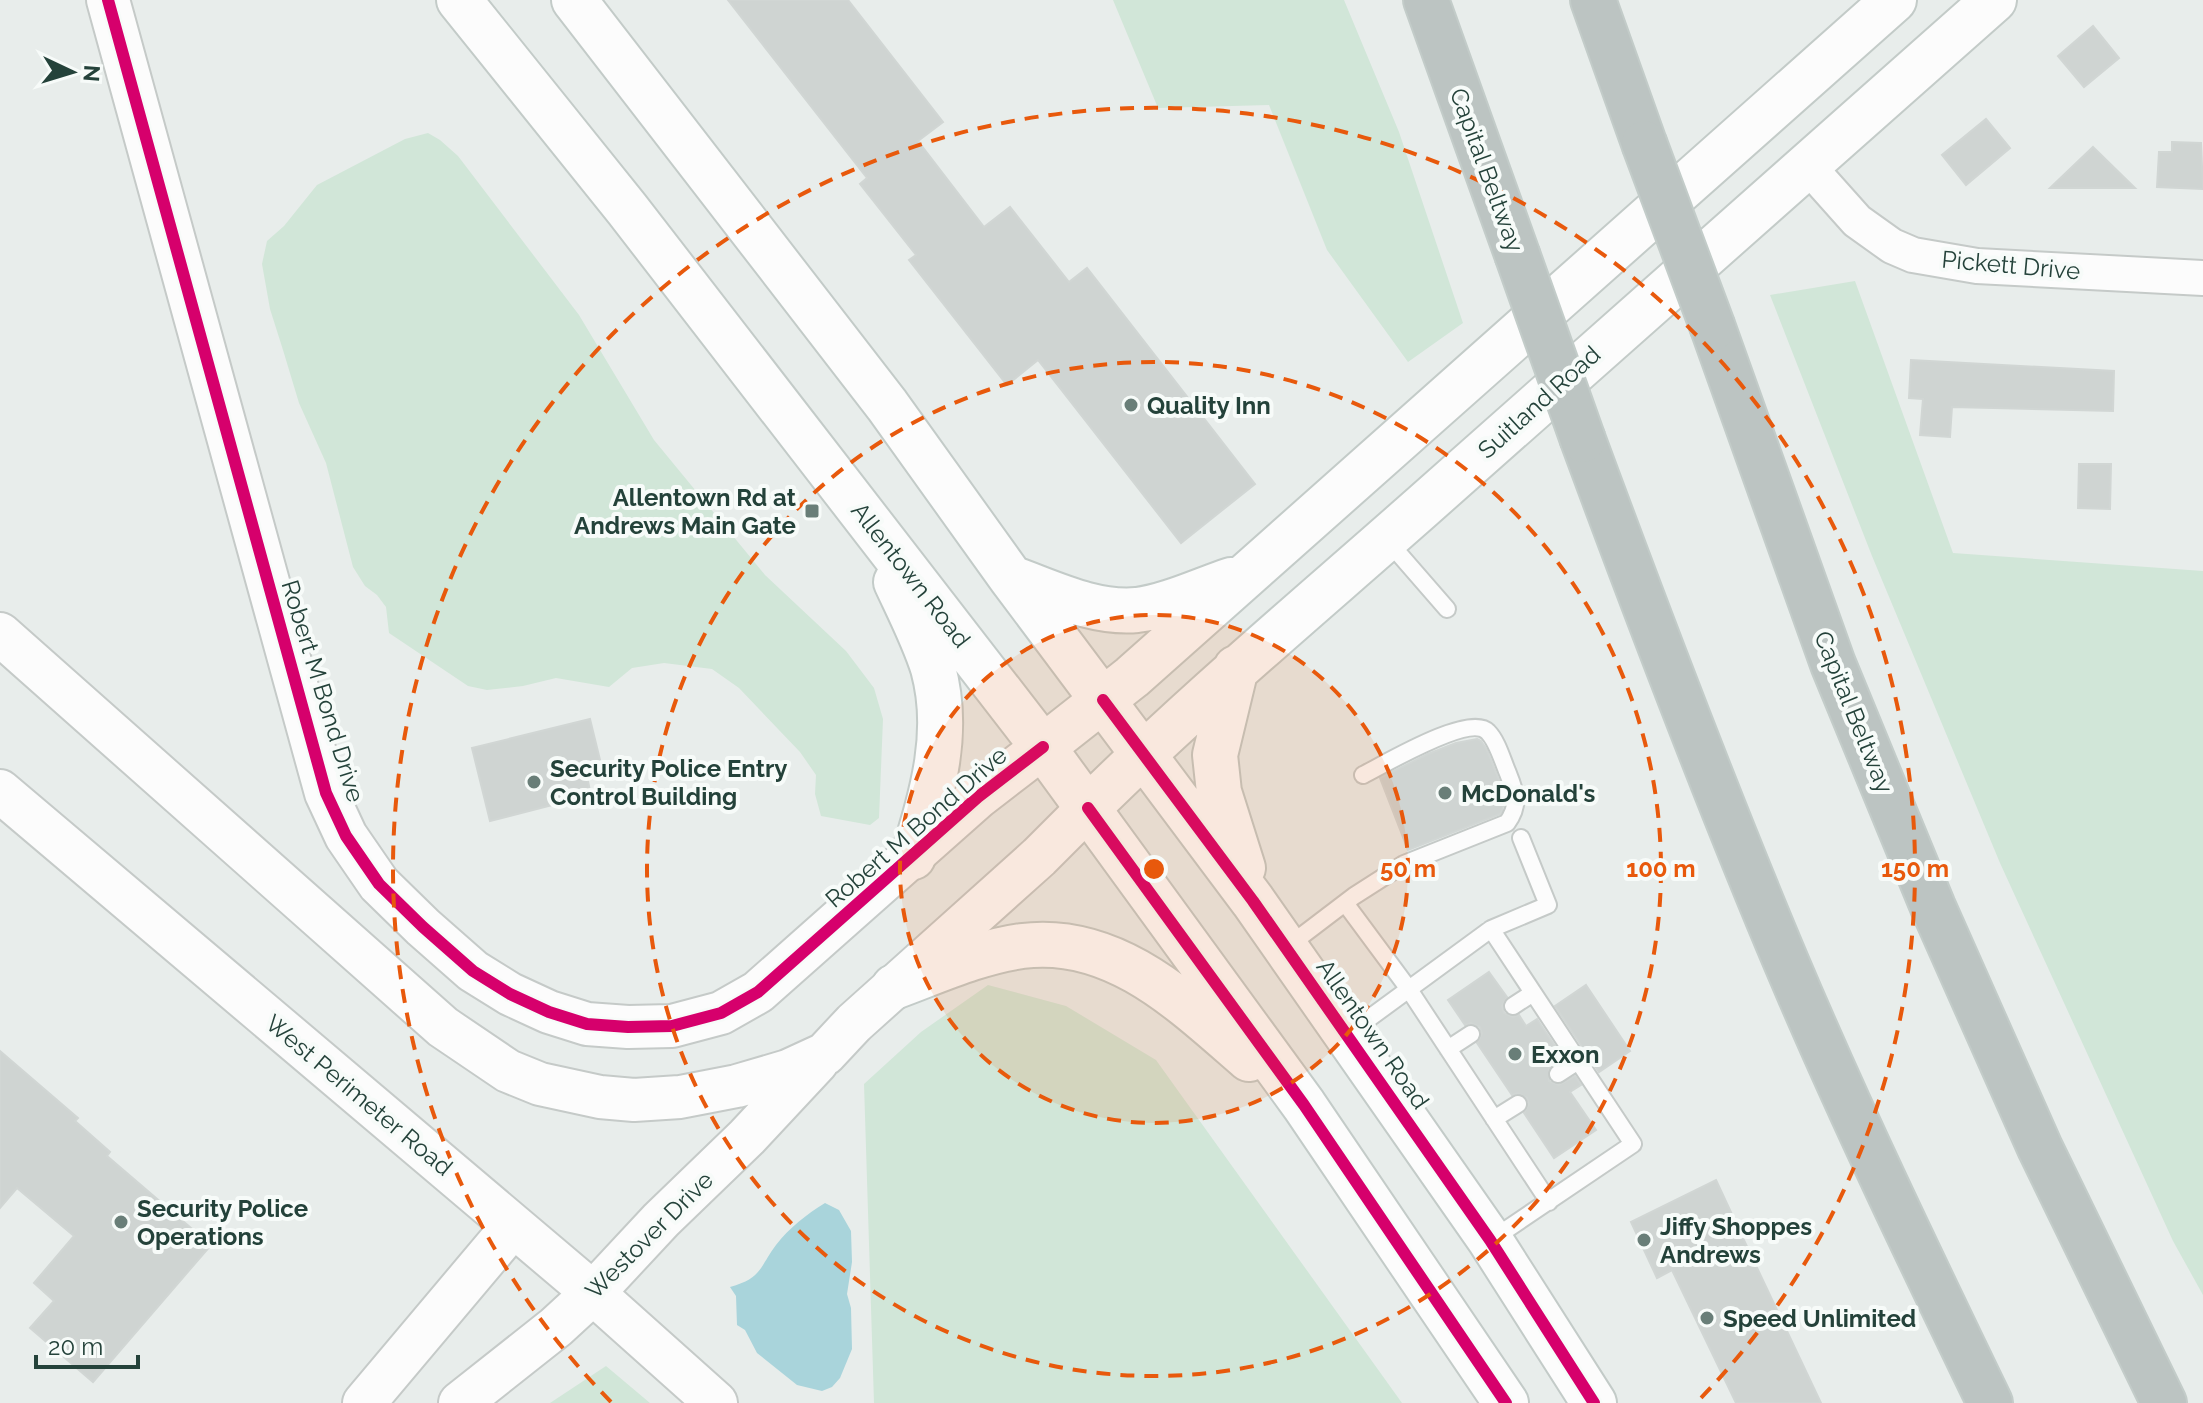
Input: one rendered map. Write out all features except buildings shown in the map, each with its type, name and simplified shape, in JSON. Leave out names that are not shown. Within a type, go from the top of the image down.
[{"type":"highway","name":"Capital Beltway","points":[[1426,0],[1683,710],[1787,965],[1895,1208],[1990,1403]]},
{"type":"highway","name":"Capital Beltway","points":[[1593,0],[1833,664],[1933,907],[2040,1148],[2164,1403]]},
{"type":"main road","name":"Allentown Road","points":[[459,0],[637,222],[1043,747],[1304,1105],[1506,1403]]},
{"type":"main road","name":"Allentown Road","points":[[574,0],[887,405],[1011,578],[1253,901],[1490,1240],[1594,1403]]},
{"type":"main road","points":[[1043,747],[1132,677],[1894,0]]},
{"type":"main road","name":"Suitland Road","points":[[1088,808],[1236,668],[1994,0]]},
{"type":"main road","points":[[870,522],[924,644],[941,708],[935,777],[913,857]]},
{"type":"main road","points":[[1011,578],[1096,608],[1127,610],[1157,605],[1249,574]]},
{"type":"main road","points":[[1236,668],[1215,755],[1216,774],[1253,901]]},
{"type":"main road","points":[[894,987],[979,957],[1023,946],[1072,946],[1098,953],[1121,962],[1171,993],[1304,1105]]},
{"type":"street","name":"Robert M Bond Drive","points":[[108,0],[323,781],[346,836],[379,884],[473,971],[510,994],[549,1012],[587,1024],[672,1026],[721,1013],[758,992],[978,797],[1043,747]]},
{"type":"street","name":"Pickett Drive","points":[[1807,165],[1873,235],[1913,255],[1977,266],[2203,278]]},
{"type":"street","points":[[0,634],[443,1027],[508,1071],[572,1093],[634,1100],[680,1097],[737,1086],[788,1071],[825,1054],[1088,808]]},
{"type":"street","name":"West Perimeter Road","points":[[0,791],[593,1293],[716,1403]]},
{"type":"street","name":"Westover Drive","points":[[460,1403],[556,1327],[593,1293],[825,1054]]},
{"type":"street","points":[[364,1403],[513,1226]]},
{"type":"lane","points":[[1386,539],[1447,609]]},
{"type":"lane","points":[[1286,948],[1404,864],[1507,823],[1515,813],[1517,800],[1500,753],[1489,732],[1479,726],[1468,726],[1444,735],[1363,775]]},
{"type":"lane","points":[[1346,1034],[1491,929],[1548,905],[1521,838]]},
{"type":"lane","points":[[1350,900],[1549,1202]]},
{"type":"lane","points":[[1490,1240],[1633,1144],[1491,929]]},
{"type":"lane","points":[[1513,1006],[1533,993]]},
{"type":"lane","points":[[1448,1049],[1471,1034]]},
{"type":"lane","points":[[1558,1074],[1578,1061]]},
{"type":"lane","points":[[1494,1119],[1518,1104]]},
{"type":"green space","points":[[1113,0],[1344,0],[1399,132],[1463,323],[1408,362],[1327,250],[1269,105],[1158,108]]},
{"type":"green space","points":[[428,133],[458,156],[579,315],[654,440],[765,575],[846,651],[874,688],[883,719],[879,818],[870,825],[821,816],[815,794],[816,775],[800,752],[739,688],[712,669],[664,663],[632,668],[609,687],[556,678],[487,690],[468,686],[389,633],[386,607],[365,586],[353,567],[326,463],[299,403],[270,309],[262,264],[267,241],[284,226],[317,185],[405,139]]},
{"type":"green space","points":[[1855,281],[1953,553],[2203,571],[2203,1295],[2173,1241],[2000,863],[1872,556],[1770,295]]},
{"type":"green space","points":[[988,985],[1066,1006],[1156,1060],[1402,1403],[874,1403],[864,1084],[921,1032]]},
{"type":"green space","points":[[606,1366],[650,1403],[550,1403]]},
{"type":"water","points":[[825,1203],[839,1210],[851,1231],[852,1262],[847,1294],[851,1308],[852,1349],[840,1378],[832,1387],[822,1391],[797,1385],[757,1353],[745,1330],[737,1325],[736,1296],[730,1287],[754,1276],[787,1233]]},
{"type":"cycle path","points":[[108,0],[326,793],[346,836],[379,884],[473,971],[510,994],[549,1012],[587,1024],[672,1026],[721,1013],[758,992],[978,797],[1043,747]]},
{"type":"cycle path","points":[[1103,700],[1253,901],[1490,1240],[1594,1403]]},
{"type":"cycle path","points":[[1088,808],[1304,1105],[1506,1403]]},
{"type":"place","name":"Quality Inn","points":[[1131,405]]},
{"type":"place","name":"Allentown Rd at Andrews Main Gate","points":[[812,511]]},
{"type":"place","name":"Security Police Entry Control Building","points":[[534,782]]},
{"type":"place","name":"McDonald's","points":[[1445,793]]},
{"type":"place","name":"Exxon","points":[[1515,1054]]},
{"type":"place","name":"Security Police Operations","points":[[121,1222]]},
{"type":"place","name":"Jiffy Shoppes Andrews","points":[[1644,1240]]},
{"type":"place","name":"Speed Unlimited","points":[[1707,1318]]}]
